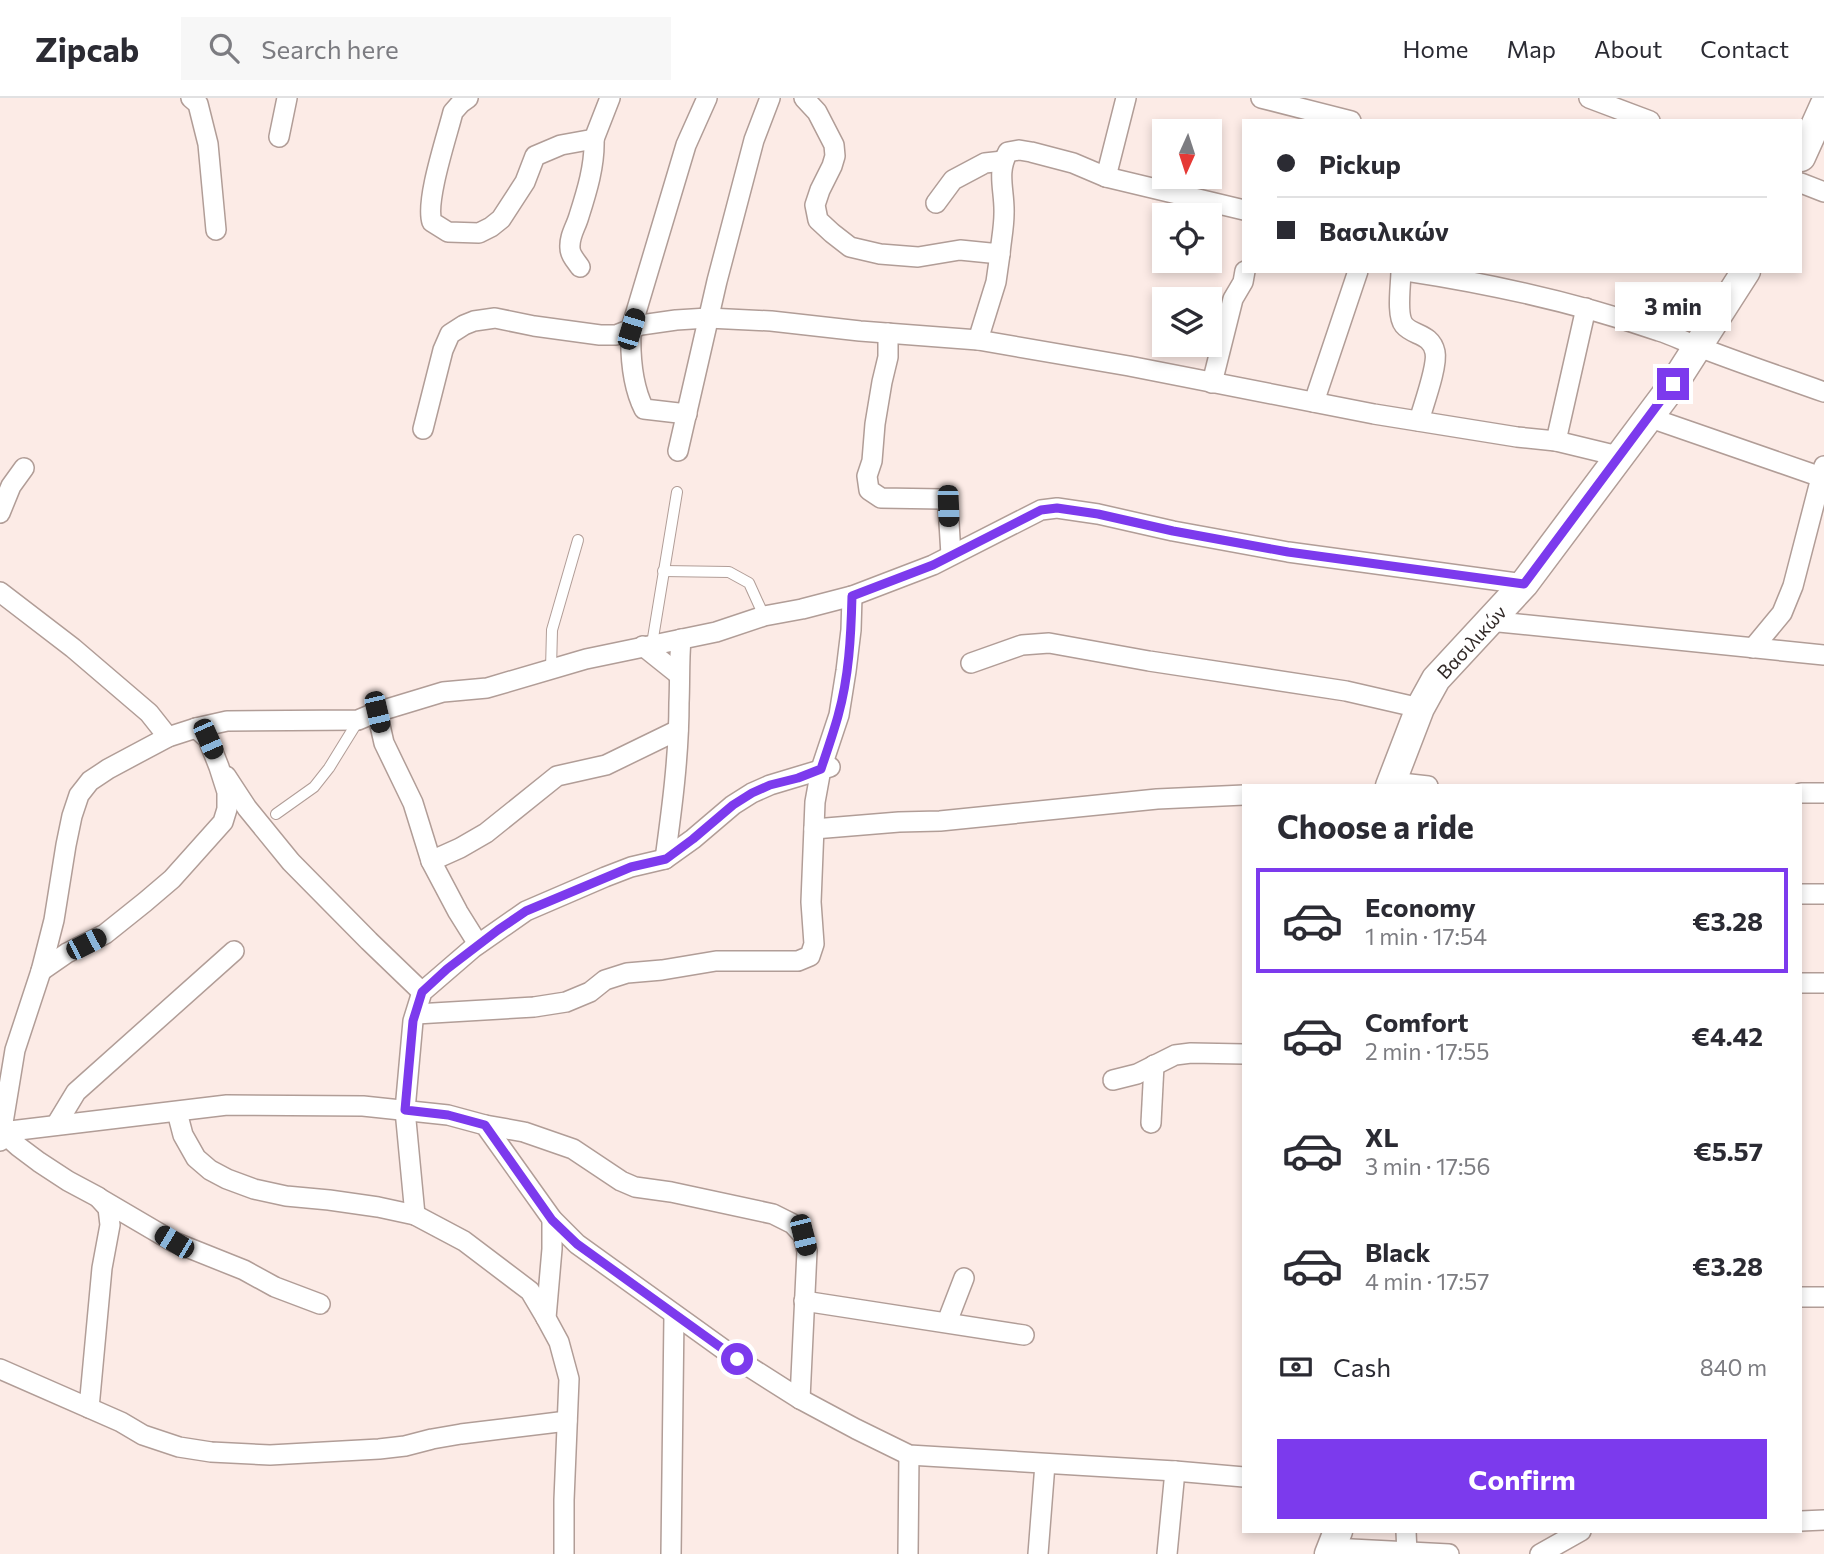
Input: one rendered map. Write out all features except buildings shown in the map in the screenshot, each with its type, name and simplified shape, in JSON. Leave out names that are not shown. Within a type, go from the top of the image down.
[{"type":"street","points":[[191,98],[198,104],[208,144],[216,230]]},
{"type":"street","points":[[279,137],[287,98]]},
{"type":"street","points":[[468,98],[453,112],[429,214],[432,222],[448,232],[479,233],[491,227],[501,219],[520,190],[536,156],[561,145],[594,139]]},
{"type":"street","points":[[580,267],[570,252],[569,245],[588,189],[595,152],[594,139],[610,98]]},
{"type":"street","points":[[687,414],[644,409],[639,398],[630,352],[631,329],[686,145],[707,98]]},
{"type":"street","points":[[678,451],[708,318],[754,140],[770,98]]},
{"type":"street","points":[[804,98],[817,112],[834,145],[832,166],[815,205],[818,220],[832,233],[850,247],[880,254],[918,257],[960,250],[1000,254]]},
{"type":"street","points":[[1106,177],[1126,98]]},
{"type":"street","points":[[1261,98],[1343,119]]},
{"type":"street","points":[[1589,98],[1645,119]]},
{"type":"street","points":[[1802,155],[1820,124]]},
{"type":"street","points":[[978,340],[996,282],[1004,214],[1000,174],[1008,152],[1019,150],[1073,163],[1106,177],[1242,211]]},
{"type":"street","points":[[936,204],[953,180],[985,163],[1003,161]]},
{"type":"street","points":[[1802,183],[1824,192]]},
{"type":"street","points":[[1212,383],[1233,299],[1244,273]]},
{"type":"street","points":[[1314,402],[1357,273]]},
{"type":"street","points":[[1403,273],[1399,315],[1404,325],[1429,340],[1435,349],[1436,360],[1419,421]]},
{"type":"street","points":[[1416,273],[1524,293],[1662,331],[1698,347],[1824,392]]},
{"type":"street","name":"Βασιλικών","points":[[1391,784],[1420,708],[1436,679],[1524,584],[1673,384],[1745,273]]},
{"type":"street","points":[[1556,441],[1586,309]]},
{"type":"street","points":[[423,429],[443,350],[450,334],[474,321],[495,318],[534,326],[616,335],[641,325],[708,318],[771,321],[978,340],[1419,421],[1556,441],[1618,456]]},
{"type":"street","points":[[888,333],[888,357],[875,424],[872,461],[867,476],[869,491],[881,498],[942,499],[948,506],[951,555]]},
{"type":"street","points":[[1648,416],[1823,473],[1793,586],[1782,613],[1753,648]]},
{"type":"street","points":[[0,513],[11,486],[24,468]]},
{"type":"street","points":[[1,1134],[15,1050],[41,971],[54,920],[66,845],[79,794],[90,781],[108,769],[168,737],[228,721],[359,720],[443,692],[487,688],[648,645],[716,632],[764,616],[802,610],[852,596],[933,565],[1041,510],[1057,508],[1288,552],[1524,584]]},
{"type":"street","points":[[0,592],[73,648],[149,713],[168,737]]},
{"type":"street","points":[[416,1014],[534,1007],[566,1002],[590,992],[605,980],[626,973],[716,961],[798,961],[810,956],[814,944],[811,902],[815,802],[827,768],[839,715],[851,630],[852,596]]},
{"type":"street","points":[[1489,621],[1824,655]]},
{"type":"street","points":[[666,859],[680,703],[678,674],[681,639]]},
{"type":"street","points":[[971,663],[1022,645],[1049,643],[1149,662],[1346,691],[1420,708]]},
{"type":"street","points":[[648,645],[678,674]]},
{"type":"street","points":[[377,712],[384,743],[412,803],[431,861],[478,944]]},
{"type":"street","points":[[41,971],[66,953],[105,934],[145,902],[172,879],[223,822],[227,809],[227,792],[208,739],[196,728]]},
{"type":"street","points":[[431,861],[486,833],[557,776],[606,765],[678,730]]},
{"type":"street","points":[[219,766],[247,808],[291,862],[422,992]]},
{"type":"street","points":[[415,1214],[405,1110],[413,1021],[422,992],[478,944],[526,911],[613,873],[666,859],[752,793],[827,768]]},
{"type":"street","points":[[1802,793],[1824,793]]},
{"type":"street","points":[[814,829],[940,821],[1157,799],[1242,795]]},
{"type":"street","points":[[1802,894],[1824,894]]},
{"type":"street","points":[[55,1125],[76,1092],[234,951]]},
{"type":"street","points":[[1802,983],[1824,983]]},
{"type":"street","points":[[1113,1080],[1137,1074],[1175,1055],[1242,1054]]},
{"type":"street","points":[[1151,1123],[1154,1065]]},
{"type":"street","points":[[1,1134],[227,1105],[363,1106],[448,1115],[553,1141],[573,1149],[621,1181],[635,1187],[773,1214],[793,1224],[803,1235],[807,1251],[800,1399]]},
{"type":"street","points":[[177,1112],[183,1135],[196,1158],[227,1179],[254,1189],[286,1196],[415,1214],[464,1241],[530,1291],[559,1342],[569,1379],[564,1554]]},
{"type":"street","points":[[485,1125],[552,1220],[577,1244],[737,1359],[800,1399],[909,1455],[1242,1477]]},
{"type":"street","points":[[1,1134],[68,1181],[174,1242],[320,1304]]},
{"type":"street","points":[[89,1408],[102,1268],[110,1224],[107,1208],[98,1197]]},
{"type":"street","points":[[546,1318],[552,1220]]},
{"type":"street","points":[[947,1322],[964,1278]]},
{"type":"street","points":[[1802,1297],[1824,1297]]},
{"type":"street","points":[[804,1301],[1024,1335]]},
{"type":"street","points":[[671,1554],[674,1315]]},
{"type":"street","points":[[0,1369],[121,1422],[143,1435],[179,1447],[211,1452],[247,1455],[405,1446],[461,1434],[568,1421]]},
{"type":"street","points":[[908,1554],[909,1455]]},
{"type":"street","points":[[1038,1554],[1045,1464]]},
{"type":"street","points":[[1167,1554],[1175,1471]]},
{"type":"street","points":[[1802,1521],[1824,1520]]},
{"type":"street","points":[[1406,1533],[1407,1554]]},
{"type":"street","points":[[1540,1554],[1577,1533]]},
{"type":"street","points":[[1333,1544],[1407,1554],[1449,1554]]},
{"type":"lane","points":[[648,645],[677,492]]},
{"type":"lane","points":[[551,669],[552,630],[578,540]]},
{"type":"lane","points":[[663,571],[729,572],[749,583],[764,616]]},
{"type":"lane","points":[[276,814],[314,787],[359,720]]},
{"type":"route","points":[[737,1359],[577,1244],[552,1220],[485,1125],[448,1115],[405,1110],[413,1021],[422,992],[447,969],[526,911],[631,867],[666,859],[712,821],[752,793],[821,769],[839,715],[851,630],[852,596],[933,565],[1041,510],[1057,508],[1288,552],[1524,584],[1673,384]]}]
